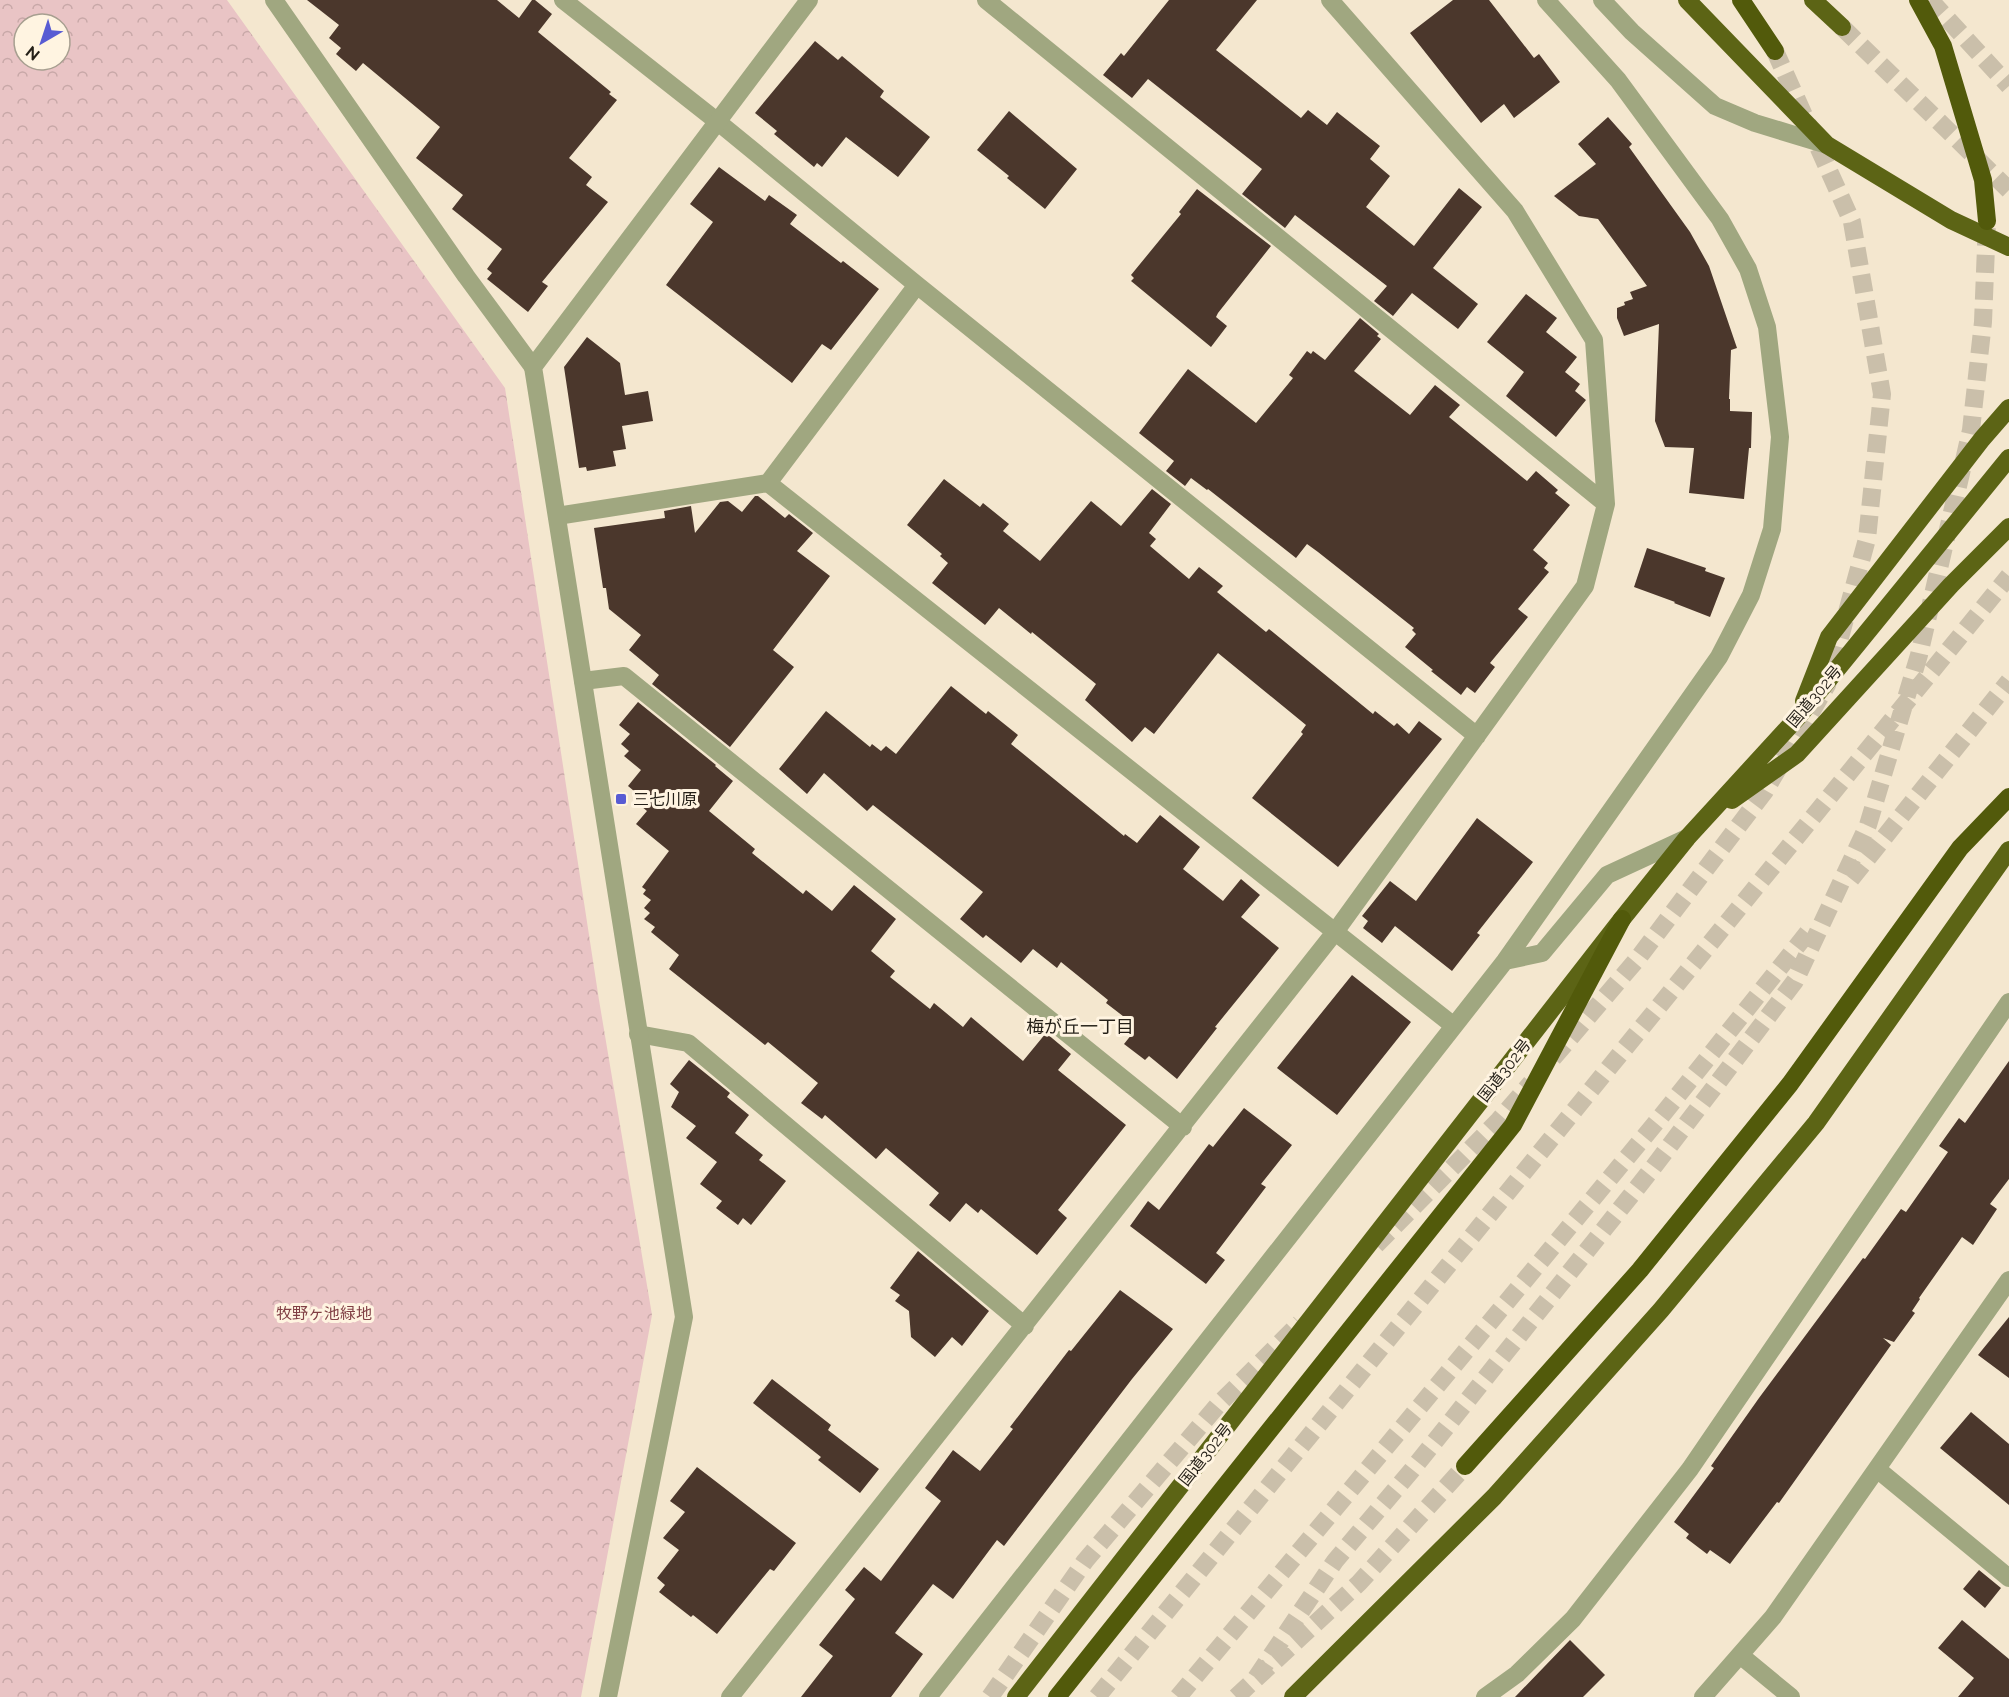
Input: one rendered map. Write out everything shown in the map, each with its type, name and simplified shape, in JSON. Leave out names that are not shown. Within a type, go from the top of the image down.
[{"type":"highway","points":[[1687,0],[1827,145],[1952,220],[2006,248]]},
{"type":"highway","points":[[1740,0],[1775,51]]},
{"type":"highway","points":[[1813,0],[1842,27]]},
{"type":"highway","points":[[1918,0],[1943,46],[1983,180],[1988,220]]},
{"type":"highway","points":[[1798,717],[1829,638],[1982,439],[2009,408]]},
{"type":"highway","name":"国道302号","points":[[1016,1697],[1686,838],[1798,717],[2009,458]]},
{"type":"highway","points":[[1701,822],[1797,754],[1951,585],[2009,527]]},
{"type":"highway","points":[[1465,1466],[1640,1270],[1790,1084],[1960,848],[2009,797]]},
{"type":"highway","points":[[1293,1697],[1494,1497],[1661,1310],[1816,1123],[2009,850]]},
{"type":"highway","points":[[1057,1697],[1513,1125],[1622,919]]},
{"type":"street","points":[[274,0],[466,276],[533,368],[684,1317],[608,1697]]},
{"type":"street","points":[[562,0],[718,122],[1477,736]]},
{"type":"street","points":[[533,368],[809,0]]},
{"type":"street","points":[[986,0],[1606,504]]},
{"type":"street","points":[[730,1697],[1335,932],[1585,586],[1606,504],[1594,340],[1515,211],[1330,0]]},
{"type":"street","points":[[928,1697],[1505,961],[1719,657],[1751,595],[1772,529],[1780,437],[1767,327],[1748,269],[1720,219],[1618,80],[1546,0]]},
{"type":"street","points":[[1602,0],[1632,32],[1715,106],[1755,123],[1827,145]]},
{"type":"street","points":[[557,516],[768,483],[917,285]]},
{"type":"street","points":[[768,483],[1454,1026]]},
{"type":"street","points":[[583,681],[624,676],[1182,1127]]},
{"type":"street","points":[[1505,961],[1542,952],[1607,875],[1686,838]]},
{"type":"street","points":[[1485,1697],[1517,1674],[1573,1619],[1690,1469],[2009,1002]]},
{"type":"street","points":[[639,1034],[688,1042],[1025,1326]]},
{"type":"street","points":[[1703,1697],[1773,1617],[2008,1285]]},
{"type":"street","points":[[1877,1469],[2009,1578]]},
{"type":"street","points":[[1740,1655],[1791,1697]]},
{"type":"green space","name":"牧野ヶ池緑地","points":[[0,0],[227,0],[505,388],[599,1000],[652,1315],[581,1697],[0,1697]]},
{"type":"building","points":[[307,0],[497,0],[519,18],[532,0],[535,0],[552,14],[538,32],[611,92],[609,94],[617,100],[569,158],[592,177],[586,185],[608,202],[542,282],[548,286],[528,312],[487,279],[492,273],[487,269],[502,249],[452,209],[463,195],[416,158],[440,127],[363,63],[356,71],[336,54],[341,48],[329,38],[339,25]]},
{"type":"building","points":[[1169,0],[1257,0],[1216,50],[1301,118],[1308,110],[1327,125],[1337,112],[1380,146],[1370,159],[1390,176],[1366,207],[1414,246],[1459,188],[1482,207],[1433,268],[1478,304],[1458,329],[1412,293],[1393,316],[1374,301],[1387,286],[1295,215],[1285,228],[1242,194],[1262,169],[1148,79],[1132,98],[1103,75],[1121,53],[1124,56]]},
{"type":"building","points":[[1453,0],[1489,0],[1534,58],[1539,54],[1560,82],[1514,118],[1504,104],[1481,123],[1410,33]]},
{"type":"building","points":[[815,41],[838,60],[842,56],[884,91],[880,97],[930,137],[898,177],[846,137],[822,167],[817,163],[814,167],[774,134],[777,131],[755,113]]},
{"type":"building","points":[[1009,111],[1077,169],[1045,209],[977,150]]},
{"type":"building","points":[[1608,117],[1632,144],[1629,147],[1690,232],[1709,266],[1737,348],[1731,350],[1730,411],[1752,412],[1751,448],[1749,448],[1744,499],[1689,493],[1694,448],[1665,447],[1655,421],[1659,324],[1624,336],[1617,318],[1617,308],[1633,299],[1630,292],[1647,286],[1598,219],[1579,216],[1554,196],[1596,164],[1578,144]]},
{"type":"building","points":[[719,167],[765,201],[769,195],[797,215],[790,224],[879,289],[831,350],[822,344],[792,383],[666,285],[713,222],[690,204]]},
{"type":"building","points":[[1197,189],[1271,246],[1218,313],[1216,317],[1227,326],[1211,347],[1131,281],[1134,278],[1131,275],[1181,214],[1179,212]]},
{"type":"building","points":[[1526,294],[1557,318],[1546,332],[1577,357],[1565,372],[1580,384],[1575,391],[1586,400],[1556,437],[1506,396],[1524,372],[1487,342]]},
{"type":"building","points":[[1360,318],[1379,334],[1377,336],[1381,339],[1354,371],[1410,415],[1435,385],[1460,405],[1449,417],[1527,481],[1536,471],[1558,490],[1555,493],[1570,505],[1533,550],[1548,563],[1544,568],[1549,572],[1518,609],[1528,617],[1490,663],[1495,667],[1475,693],[1467,687],[1461,695],[1431,671],[1433,670],[1405,647],[1416,634],[1412,630],[1414,628],[1318,552],[1307,544],[1296,558],[1208,489],[1191,478],[1185,486],[1166,471],[1174,461],[1139,433],[1188,369],[1256,423],[1293,378],[1289,375],[1307,351],[1311,354],[1313,351],[1325,360]]},
{"type":"building","points":[[587,337],[620,363],[625,395],[648,391],[653,421],[622,426],[626,449],[613,451],[616,466],[587,471],[586,467],[579,468],[564,367]]},
{"type":"building","points":[[944,479],[980,507],[983,503],[1009,524],[1003,531],[1040,561],[1091,501],[1121,526],[1152,489],[1171,504],[1149,533],[1156,539],[1150,546],[1189,579],[1199,567],[1223,586],[1217,592],[1266,632],[1269,629],[1373,714],[1375,711],[1394,726],[1397,723],[1409,734],[1419,721],[1442,739],[1338,867],[1252,798],[1303,734],[1301,732],[1306,725],[1218,653],[1154,734],[1145,727],[1132,742],[1085,700],[1096,684],[1032,632],[1031,634],[999,608],[985,625],[932,583],[948,563],[940,556],[942,554],[907,525]]},
{"type":"building","points":[[755,496],[785,518],[789,514],[813,533],[797,551],[830,576],[773,650],[794,667],[730,747],[652,684],[659,675],[629,650],[641,635],[609,609],[606,588],[603,588],[594,528],[665,518],[664,511],[691,506],[695,533],[720,502],[728,501],[742,512]]},
{"type":"building","points":[[1647,548],[1706,568],[1705,571],[1725,578],[1710,617],[1634,587]]},
{"type":"building","points":[[951,686],[986,714],[988,711],[1018,735],[1011,744],[1124,836],[1125,834],[1137,843],[1160,815],[1200,847],[1183,869],[1223,901],[1241,879],[1260,895],[1241,917],[1279,948],[1215,1027],[1217,1028],[1177,1079],[1149,1056],[1145,1060],[1124,1044],[1132,1034],[1126,1030],[1132,1023],[1106,1003],[1108,1000],[1061,962],[1057,968],[1033,949],[1021,963],[986,935],[983,938],[960,919],[983,892],[873,805],[867,811],[824,773],[807,794],[779,769],[826,711],[870,747],[872,744],[881,751],[886,746],[896,754]]},
{"type":"building","points":[[638,702],[733,781],[709,811],[755,849],[752,853],[803,894],[806,890],[832,911],[854,885],[896,919],[871,951],[895,971],[890,977],[930,1009],[934,1003],[963,1027],[971,1017],[1023,1061],[1046,1033],[1071,1054],[1058,1070],[1126,1125],[1058,1210],[1067,1218],[1037,1255],[981,1209],[978,1213],[966,1203],[950,1222],[929,1205],[939,1193],[886,1148],[876,1159],[825,1115],[822,1119],[801,1103],[818,1083],[768,1042],[765,1045],[669,969],[679,955],[651,932],[655,927],[644,919],[650,913],[644,908],[651,900],[643,894],[646,890],[642,887],[669,851],[636,824],[647,811],[635,801],[640,796],[628,786],[641,770],[624,756],[629,751],[621,744],[630,734],[619,725]]},
{"type":"building","points":[[1477,818],[1533,862],[1477,933],[1480,935],[1452,971],[1395,926],[1382,943],[1363,928],[1368,921],[1362,916],[1390,881],[1416,901]]},
{"type":"building","points":[[1352,975],[1411,1022],[1337,1115],[1277,1068]]},
{"type":"building","points":[[689,1060],[730,1093],[727,1097],[749,1115],[735,1133],[763,1155],[759,1160],[786,1181],[751,1225],[743,1218],[738,1225],[716,1208],[722,1201],[700,1184],[717,1162],[686,1138],[696,1126],[671,1107],[679,1092],[670,1084]]},
{"type":"building","points":[[2009,1061],[2009,1179],[1990,1204],[1997,1209],[1973,1245],[1962,1237],[1919,1298],[1912,1311],[1915,1313],[1894,1342],[1883,1338],[1891,1345],[1779,1503],[1777,1502],[1730,1564],[1710,1550],[1707,1554],[1686,1538],[1689,1534],[1674,1522],[1714,1468],[1711,1466],[1759,1398],[1863,1258],[1865,1259],[1901,1209],[1906,1212],[1948,1152],[1939,1146],[1959,1118],[1965,1123]]},
{"type":"building","points":[[1244,1108],[1292,1145],[1261,1184],[1266,1187],[1216,1253],[1225,1260],[1206,1284],[1130,1226],[1148,1201],[1159,1210],[1209,1144],[1213,1147]]},
{"type":"building","points":[[918,1251],[989,1311],[962,1346],[952,1337],[935,1357],[911,1337],[909,1311],[895,1301],[900,1295],[890,1288]]},
{"type":"building","points":[[1120,1290],[1173,1329],[1004,1546],[997,1540],[953,1599],[933,1584],[895,1633],[923,1654],[891,1697],[801,1697],[833,1656],[819,1645],[855,1599],[845,1590],[864,1567],[881,1581],[941,1501],[925,1488],[953,1450],[980,1471],[1013,1429],[1010,1427],[1069,1350],[1071,1351]]},
{"type":"building","points":[[2009,1317],[2009,1378],[1978,1355]]},
{"type":"building","points":[[772,1379],[831,1425],[828,1430],[879,1469],[860,1493],[818,1460],[821,1457],[753,1403]]},
{"type":"building","points":[[1971,1412],[2009,1444],[2009,1505],[1940,1448]]},
{"type":"building","points":[[697,1467],[796,1543],[774,1571],[770,1569],[717,1634],[659,1592],[665,1585],[657,1578],[679,1550],[663,1538],[685,1512],[670,1501]]},
{"type":"building","points":[[1979,1570],[2001,1588],[1985,1608],[1963,1589]]},
{"type":"building","points":[[1962,1620],[2009,1659],[2009,1697],[1958,1697],[1974,1678],[1938,1648]]},
{"type":"building","points":[[1570,1640],[1605,1675],[1583,1697],[1515,1697]]},
{"type":"tunnel","points":[[1930,0],[2009,86]]},
{"type":"tunnel","points":[[1842,27],[2009,190]]},
{"type":"tunnel","points":[[1553,1058],[1639,957],[1765,791],[1827,685],[1867,539],[1882,394],[1852,222],[1775,51]]},
{"type":"tunnel","points":[[1256,1678],[1335,1561],[1412,1470],[1652,1169],[1795,981],[1868,825],[1919,655],[1971,430],[1983,322],[1987,222]]},
{"type":"tunnel","points":[[1097,1697],[2009,576]]},
{"type":"tunnel","points":[[1851,879],[2009,681]]},
{"type":"tunnel","points":[[1178,1697],[1659,1119],[1813,926]]},
{"type":"tunnel","points":[[1376,1245],[1499,1120],[1531,1083]]},
{"type":"tunnel","points":[[990,1697],[1085,1561],[1217,1406],[1300,1323]]},
{"type":"tunnel","points":[[1236,1697],[1359,1583],[1465,1466]]},
{"type":"place","name":"三七川原","points":[[621,799]]},
{"type":"district","name":"梅が丘一丁目","points":[[1080,1027]]}]
